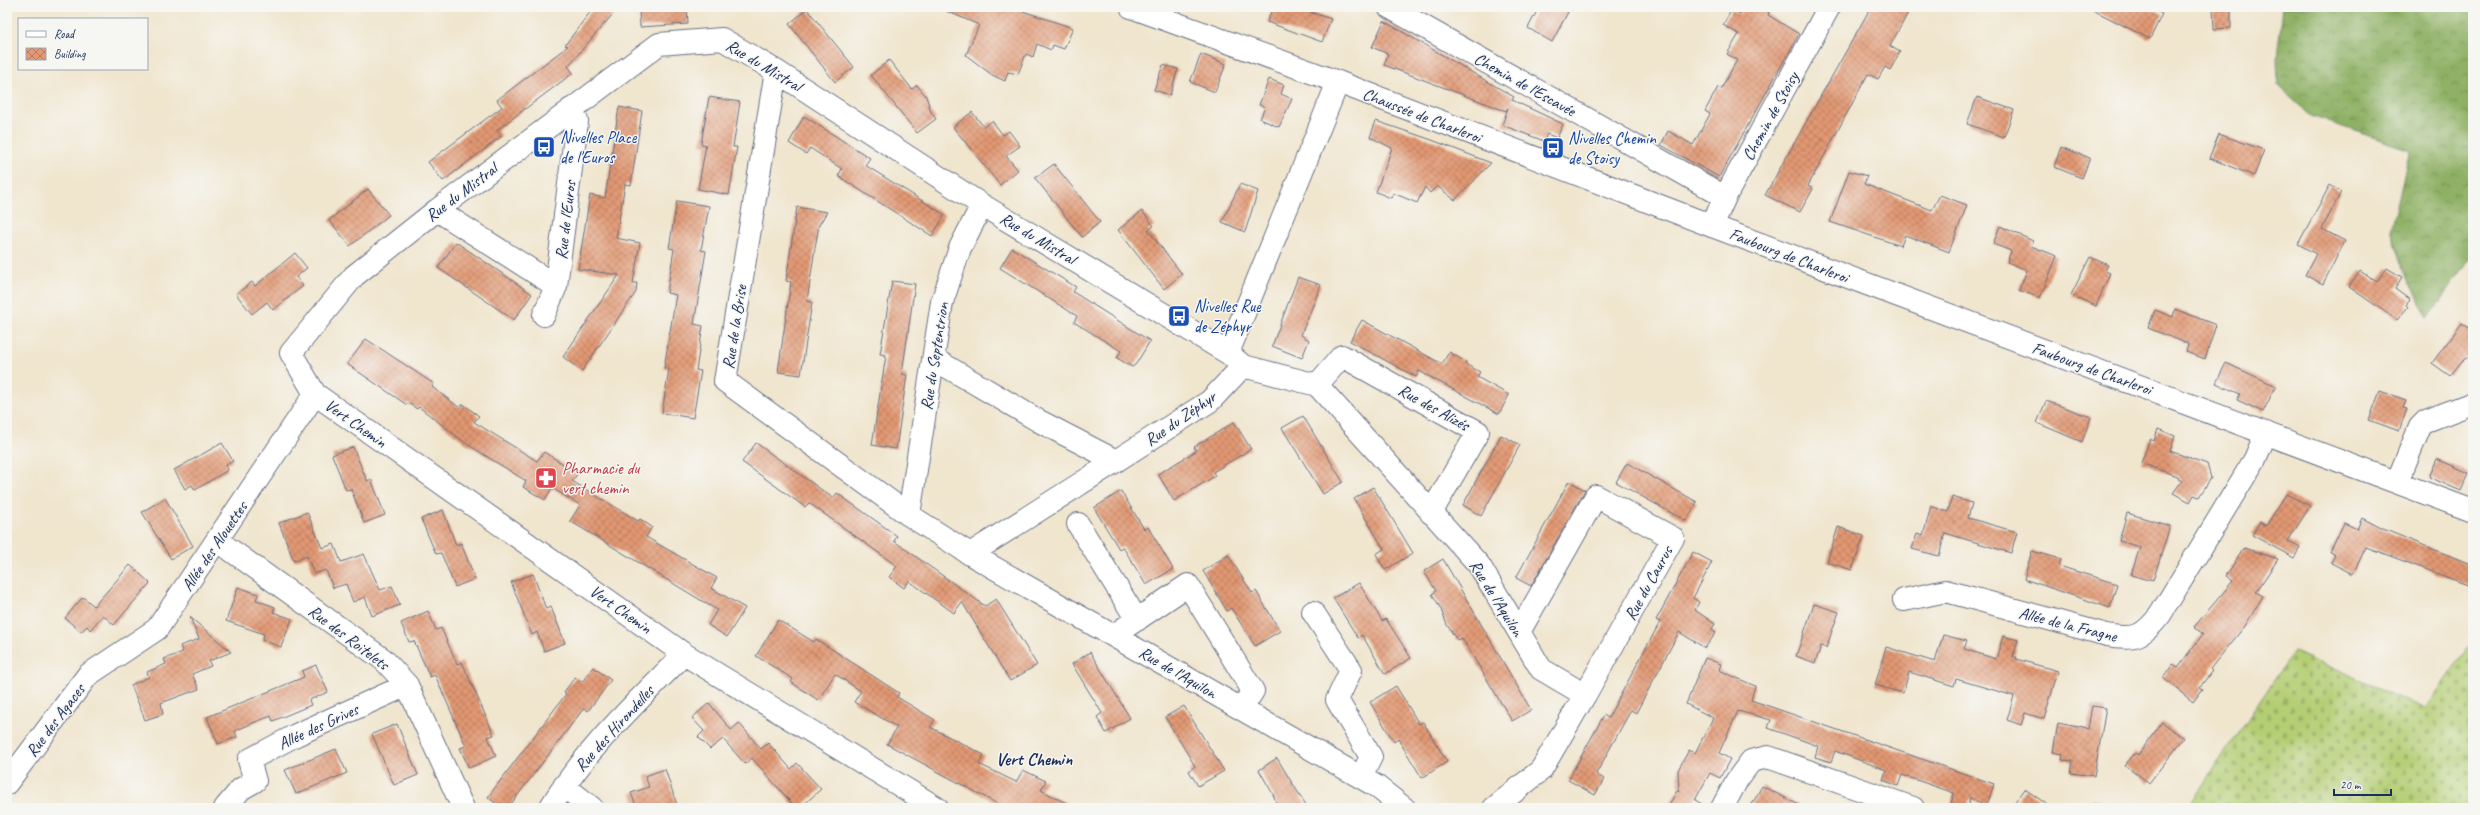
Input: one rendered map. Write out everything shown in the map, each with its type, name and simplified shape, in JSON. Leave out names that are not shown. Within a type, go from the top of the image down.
[{"type":"street","name":"Chaussée de Charleroi","points":[[1131,7],[1338,82],[1712,226]]},
{"type":"street","name":"Chemin de l'Escavée","points":[[1389,7],[1725,197]]},
{"type":"street","name":"Chemin de Stoisy","points":[[1712,226],[1725,197],[1830,7]]},
{"type":"street","name":"Rue du Mistral","points":[[315,394],[291,354],[354,276],[437,210],[571,108],[659,44],[722,39],[776,71],[982,205],[1236,359]]},
{"type":"street","name":"Rue de la Brise","points":[[776,71],[725,381],[909,515],[970,554]]},
{"type":"street","name":"Rue du Zéphyr","points":[[970,554],[1210,401],[1236,359],[1338,82]]},
{"type":"street","name":"Rue de l'Euros","points":[[544,315],[556,286],[578,121],[571,108]]},
{"type":"street","name":"Rue du Septentrion","points":[[909,515],[942,302],[960,248],[982,205]]},
{"type":"street","name":"Rue de l'Euros","points":[[437,210],[556,286]]},
{"type":"street","name":"Faubourg de Charleroi","points":[[1712,226],[2473,511]]},
{"type":"street","name":"Rue des Alizés","points":[[1317,386],[1342,356],[1478,432],[1431,512]]},
{"type":"street","points":[[934,359],[1039,421],[1116,461]]},
{"type":"street","points":[[1236,359],[1317,386]]},
{"type":"street","name":"Rue de l'Aquilon","points":[[1317,386],[1479,565],[1541,670],[1585,694]]},
{"type":"street","name":"Allée des Alouettes","points":[[88,675],[157,629],[218,541],[315,394]]},
{"type":"street","name":"Vert Chemin","points":[[315,394],[684,654],[938,808]]},
{"type":"street","points":[[2396,482],[2420,427],[2426,421],[2473,402]]},
{"type":"street","name":"Allée de la Fragne","points":[[1904,600],[1946,591],[2107,636],[2124,638],[2136,637],[2149,629],[2160,615],[2255,459],[2266,433]]},
{"type":"street","name":"Rue du Caurus","points":[[1519,632],[1596,496],[1673,538],[1585,694]]},
{"type":"street","points":[[1078,524],[1137,620]]},
{"type":"street","name":"Rue des Roitelets","points":[[218,541],[384,660],[408,685],[462,808]]},
{"type":"street","name":"Rue de l'Aquilon","points":[[970,554],[1361,777],[1404,808]]},
{"type":"street","points":[[1114,635],[1188,585],[1253,692],[1242,708]]},
{"type":"street","points":[[1313,612],[1351,670],[1337,700],[1371,757],[1361,777]]},
{"type":"street","name":"Rue des Hirondelles","points":[[550,808],[564,786],[600,739],[684,654]]},
{"type":"street","name":"Rue des Agaces","points":[[7,783],[88,675]]},
{"type":"street","name":"Allée des Grives","points":[[225,808],[241,789],[255,781],[249,760],[296,735],[408,685]]},
{"type":"street","points":[[1494,808],[1541,770],[1585,694]]},
{"type":"street","points":[[1722,808],[1737,780],[1751,761],[1768,757],[1913,808]]},
{"type":"street","points":[[564,786],[592,808]]},
{"type":"green space","points":[[2283,7],[2473,7],[2473,254],[2428,318],[2407,278],[2391,230],[2410,150],[2311,116],[2278,86],[2277,57]]},
{"type":"green space","points":[[2473,640],[2473,808],[2187,808],[2294,651],[2425,709]]},
{"type":"green space","points":[[2093,799],[2122,808],[2086,808]]},
{"type":"building","points":[[594,7],[619,7],[568,66],[573,73],[497,130],[502,136],[443,181],[428,162],[502,107],[497,100],[568,46],[565,45]]},
{"type":"building","points":[[639,7],[687,7],[688,24],[640,27]]},
{"type":"building","points":[[937,7],[1011,7],[1073,28],[1064,49],[1053,45],[1051,50],[1037,44],[1033,57],[1026,54],[1018,74],[1008,72],[1005,81],[992,75],[966,55],[979,25]]},
{"type":"building","points":[[1273,7],[1296,7],[1331,19],[1322,42],[1267,22]]},
{"type":"building","points":[[1539,7],[1559,7],[1568,12],[1552,42],[1528,28]]},
{"type":"building","points":[[1743,7],[1760,7],[1769,12],[1768,15],[1799,34],[1719,177],[1661,145],[1668,131],[1693,145],[1710,114],[1705,111],[1718,87],[1721,89],[1737,60],[1727,54],[1739,34],[1723,25],[1732,9],[1740,14]]},
{"type":"building","points":[[1871,7],[1901,7],[1909,11],[1890,46],[1900,52],[1890,70],[1885,67],[1878,79],[1868,74],[1808,186],[1813,189],[1800,212],[1765,195]]},
{"type":"building","points":[[2087,7],[2148,7],[2162,14],[2150,39]]},
{"type":"building","points":[[2213,7],[2231,7],[2231,28],[2214,29]]},
{"type":"building","points":[[807,9],[854,67],[835,82],[789,24]]},
{"type":"building","points":[[1384,21],[1514,97],[1512,100],[1563,124],[1557,138],[1547,134],[1544,141],[1502,125],[1508,108],[1506,111],[1384,65],[1388,54],[1372,47]]},
{"type":"building","points":[[1201,54],[1226,64],[1215,92],[1190,82]]},
{"type":"building","points":[[889,60],[912,89],[917,85],[926,96],[931,112],[936,119],[917,133],[871,75]]},
{"type":"building","points":[[1163,65],[1178,69],[1170,95],[1154,90]]},
{"type":"building","points":[[1269,79],[1284,85],[1281,94],[1292,99],[1279,127],[1260,119],[1265,107],[1259,105]]},
{"type":"building","points":[[709,97],[740,102],[733,147],[737,147],[729,195],[698,189],[706,145],[701,144]]},
{"type":"building","points":[[1977,97],[2014,110],[2004,137],[1967,124]]},
{"type":"building","points":[[619,107],[642,111],[631,185],[625,184],[616,238],[640,243],[633,283],[637,283],[636,292],[582,371],[563,357],[619,275],[578,269],[590,195],[605,198]]},
{"type":"building","points":[[972,112],[984,127],[992,121],[1003,135],[1009,131],[1020,146],[1006,156],[1018,170],[1000,185],[953,127]]},
{"type":"building","points":[[804,116],[870,158],[865,165],[945,215],[932,236],[838,176],[842,169],[810,148],[806,154],[789,143]]},
{"type":"building","points":[[1376,121],[1432,140],[1491,163],[1455,200],[1437,186],[1430,193],[1425,187],[1417,203],[1393,193],[1391,198],[1376,192],[1392,148],[1370,137]]},
{"type":"building","points":[[2219,134],[2264,150],[2254,176],[2209,158]]},
{"type":"building","points":[[2061,147],[2090,158],[2082,178],[2054,167]]},
{"type":"building","points":[[1054,164],[1100,222],[1082,237],[1035,178]]},
{"type":"building","points":[[1849,171],[1867,176],[1864,184],[1932,210],[1940,195],[1967,205],[1949,252],[1905,235],[1901,246],[1830,222]]},
{"type":"building","points":[[1240,184],[1258,191],[1245,232],[1222,222]]},
{"type":"building","points":[[2330,185],[2341,192],[2322,229],[2345,241],[2323,284],[2305,275],[2316,254],[2298,244]]},
{"type":"building","points":[[368,189],[389,215],[350,246],[329,220]]},
{"type":"building","points":[[677,201],[709,206],[701,250],[706,251],[694,324],[703,326],[696,370],[701,371],[693,418],[662,413],[669,369],[664,368],[676,295],[667,293],[674,249],[669,248]]},
{"type":"building","points":[[797,207],[827,212],[819,225],[815,248],[807,301],[812,302],[801,375],[778,372],[791,282],[786,281]]},
{"type":"building","points":[[1142,211],[1154,226],[1148,230],[1182,274],[1164,289],[1118,230]]},
{"type":"building","points":[[2000,226],[2033,241],[2031,246],[2057,256],[2040,298],[2019,290],[2027,270],[2007,262],[2011,251],[1993,244]]},
{"type":"building","points":[[456,242],[532,294],[514,320],[438,268]]},
{"type":"building","points":[[1012,248],[1076,287],[1073,292],[1150,341],[1136,364],[1132,367],[1117,358],[1121,351],[1074,322],[1077,316],[1000,268]]},
{"type":"building","points":[[295,253],[307,268],[296,277],[303,286],[273,310],[267,302],[252,314],[236,294],[252,282],[255,286]]},
{"type":"building","points":[[2090,257],[2108,265],[2105,271],[2110,273],[2096,306],[2071,295]]},
{"type":"building","points":[[2387,268],[2402,277],[2395,289],[2410,300],[2406,305],[2408,307],[2397,320],[2349,287],[2360,271],[2377,282]]},
{"type":"building","points":[[1298,277],[1321,285],[1301,335],[1309,340],[1302,358],[1272,346]]},
{"type":"building","points":[[892,281],[915,284],[902,374],[907,375],[896,449],[872,445],[886,355],[880,354]]},
{"type":"building","points":[[2175,309],[2216,325],[2205,359],[2186,352],[2188,344],[2148,328],[2155,310],[2173,317]]},
{"type":"building","points":[[1362,320],[1442,364],[1449,352],[1466,362],[1465,364],[1480,372],[1477,377],[1509,395],[1499,414],[1419,371],[1416,377],[1350,341]]},
{"type":"building","points":[[2462,323],[2473,331],[2473,346],[2469,356],[2461,362],[2450,376],[2432,363]]},
{"type":"building","points":[[366,339],[434,384],[432,387],[460,408],[463,404],[479,416],[474,422],[537,461],[544,452],[578,473],[572,481],[638,521],[640,519],[652,527],[646,537],[717,578],[711,588],[745,608],[727,637],[708,625],[717,610],[570,521],[580,505],[552,488],[545,500],[523,487],[526,481],[467,444],[419,407],[417,409],[408,403],[407,405],[347,364]]},
{"type":"building","points":[[2226,363],[2276,386],[2263,412],[2237,400],[2240,394],[2216,383]]},
{"type":"building","points":[[2380,391],[2406,400],[2403,407],[2407,408],[2399,431],[2369,420]]},
{"type":"building","points":[[2046,401],[2091,417],[2082,442],[2037,423]]},
{"type":"building","points":[[1303,416],[1343,482],[1323,494],[1282,428]]},
{"type":"building","points":[[1234,422],[1251,449],[1213,472],[1215,476],[1174,501],[1158,474],[1196,451],[1194,447]]},
{"type":"building","points":[[2158,429],[2175,436],[2170,451],[2207,464],[2211,478],[2199,497],[2194,495],[2190,502],[2173,493],[2182,481],[2178,479],[2179,477],[2141,463],[2150,439],[2154,441]]},
{"type":"building","points":[[1501,435],[1520,445],[1481,516],[1463,505]]},
{"type":"building","points":[[222,443],[233,461],[226,465],[228,470],[195,490],[192,485],[185,489],[174,470]]},
{"type":"building","points":[[756,443],[833,498],[837,493],[897,536],[894,541],[985,606],[996,599],[1037,665],[1010,681],[962,602],[954,613],[909,581],[904,588],[889,577],[897,566],[809,503],[805,507],[742,462]]},
{"type":"building","points":[[353,447],[367,481],[371,479],[385,515],[364,523],[351,489],[346,490],[332,455]]},
{"type":"building","points":[[2437,459],[2469,473],[2461,491],[2429,477]]},
{"type":"building","points":[[1627,463],[1697,502],[1686,521],[1616,482]]},
{"type":"building","points":[[1569,481],[1585,490],[1531,586],[1516,578]]},
{"type":"building","points":[[1373,487],[1413,553],[1385,570],[1376,554],[1384,549],[1354,499]]},
{"type":"building","points":[[1121,491],[1144,529],[1148,527],[1173,569],[1146,585],[1123,547],[1119,549],[1094,508]]},
{"type":"building","points":[[2286,494],[2310,506],[2288,541],[2300,548],[2294,558],[2252,535],[2260,522],[2266,526]]},
{"type":"building","points":[[1952,497],[1972,503],[1968,518],[2017,532],[2011,553],[1945,533],[1939,556],[1912,549],[1917,534],[1923,536],[1931,506],[1948,512]]},
{"type":"building","points":[[165,498],[193,546],[171,559],[142,512]]},
{"type":"building","points":[[443,510],[456,545],[461,543],[475,579],[455,587],[441,553],[436,554],[421,519]]},
{"type":"building","points":[[307,512],[322,548],[334,544],[341,562],[364,554],[380,590],[392,586],[400,605],[372,616],[365,597],[353,602],[346,584],[333,588],[326,570],[314,574],[307,556],[294,561],[279,523]]},
{"type":"building","points":[[2127,513],[2170,526],[2153,581],[2131,575],[2140,547],[2119,541]]},
{"type":"building","points":[[2362,518],[2383,529],[2473,565],[2473,587],[2366,547],[2353,574],[2331,563],[2335,554],[2330,552],[2344,523],[2357,529]]},
{"type":"building","points":[[1838,527],[1864,536],[1852,570],[1827,562]]},
{"type":"building","points":[[2244,548],[2278,559],[2256,592],[2263,596],[2245,626],[2210,669],[2212,671],[2200,687],[2203,689],[2193,702],[2163,678],[2173,664],[2178,667],[2203,634],[2194,627],[2233,581],[2226,576]]},
{"type":"building","points":[[2032,551],[2061,559],[2059,566],[2117,584],[2110,608],[2024,579]]},
{"type":"building","points":[[1693,552],[1712,562],[1693,598],[1699,602],[1695,610],[1715,624],[1711,630],[1716,633],[1705,648],[1679,632],[1636,713],[1631,710],[1596,774],[1604,779],[1595,795],[1568,780],[1604,715],[1608,718],[1660,622],[1656,620]]},
{"type":"building","points":[[1228,555],[1252,593],[1256,591],[1280,631],[1255,646],[1231,608],[1227,611],[1203,571]]},
{"type":"building","points":[[1443,559],[1531,710],[1512,721],[1462,638],[1457,640],[1447,625],[1440,607],[1432,594],[1436,591],[1424,571]]},
{"type":"building","points":[[130,565],[150,583],[114,625],[103,615],[90,630],[87,626],[81,632],[65,618],[83,597],[94,606]]},
{"type":"building","points":[[533,574],[546,609],[551,607],[565,643],[544,651],[537,632],[532,635],[511,582]]},
{"type":"building","points":[[1359,583],[1382,621],[1386,619],[1411,658],[1385,674],[1362,635],[1358,638],[1333,598]]},
{"type":"building","points":[[238,587],[258,594],[256,600],[275,607],[273,612],[292,619],[281,647],[262,640],[264,634],[226,621]]},
{"type":"building","points":[[1814,604],[1839,612],[1826,648],[1821,646],[1815,663],[1796,656]]},
{"type":"building","points":[[428,611],[436,630],[441,628],[457,664],[462,662],[494,735],[488,737],[496,756],[469,768],[460,748],[466,746],[435,675],[430,677],[414,641],[409,642],[401,623]]},
{"type":"building","points":[[190,617],[231,652],[209,661],[211,666],[192,674],[199,689],[161,703],[163,714],[145,720],[131,685],[149,677],[147,672],[166,664],[164,659],[183,652],[180,646],[199,639]]},
{"type":"building","points":[[778,620],[814,642],[816,639],[899,693],[897,697],[935,720],[930,727],[984,755],[979,764],[1016,782],[1023,770],[1046,781],[1041,790],[1076,808],[1005,808],[887,744],[897,727],[854,702],[861,691],[835,674],[818,700],[791,682],[793,679],[756,656]]},
{"type":"building","points":[[1943,635],[1967,641],[1964,649],[1996,659],[2003,636],[2018,640],[2013,657],[2058,671],[2044,719],[2025,713],[2021,725],[2007,720],[2014,696],[1956,679],[1954,686],[1909,672],[1903,693],[1875,685],[1886,647],[1935,662]]},
{"type":"building","points":[[1090,652],[1130,718],[1106,733],[1097,717],[1102,713],[1072,664]]},
{"type":"building","points":[[1705,658],[1721,664],[1719,670],[1755,686],[1751,700],[1994,784],[1987,805],[1970,799],[1967,808],[1951,804],[1954,793],[1902,775],[1898,786],[1883,780],[1886,770],[1835,751],[1831,762],[1815,757],[1818,746],[1768,728],[1771,720],[1738,711],[1719,753],[1730,759],[1720,778],[1710,773],[1695,800],[1709,808],[1668,808],[1677,790],[1679,791],[1678,770],[1689,750],[1695,753],[1713,718],[1686,704]]},
{"type":"building","points":[[316,665],[328,692],[309,700],[311,705],[273,721],[271,716],[235,731],[237,737],[218,744],[207,717],[304,677],[302,671]]},
{"type":"building","points":[[593,667],[611,680],[588,711],[584,708],[508,808],[501,808],[488,797],[566,694],[564,692],[575,677],[582,682]]},
{"type":"building","points":[[1396,686],[1419,724],[1423,722],[1447,762],[1422,778],[1398,739],[1394,742],[1370,702]]},
{"type":"building","points":[[709,703],[731,730],[739,723],[761,749],[768,743],[791,769],[797,763],[821,789],[800,808],[796,808],[752,758],[745,764],[723,739],[710,749],[698,737],[704,731],[692,718]]},
{"type":"building","points":[[1184,706],[1224,771],[1198,786],[1189,771],[1195,766],[1165,717]]},
{"type":"building","points":[[2092,706],[2106,708],[2094,776],[2071,773],[2073,761],[2062,760],[2063,754],[2053,752],[2058,723],[2088,729]]},
{"type":"building","points":[[2162,722],[2184,738],[2149,783],[2125,765],[2135,753],[2138,755]]},
{"type":"building","points":[[397,724],[418,775],[394,785],[372,734]]},
{"type":"building","points":[[336,749],[347,773],[296,794],[285,770]]},
{"type":"building","points":[[1277,758],[1308,808],[1278,808],[1273,794],[1259,770]]},
{"type":"building","points":[[665,769],[678,808],[637,808],[631,793],[649,787],[645,776]]},
{"type":"building","points":[[1762,786],[1805,808],[1750,808]]},
{"type":"building","points":[[2025,789],[2052,808],[2011,808]]},
{"type":"place","name":"Nivelles Place de l'Euros","points":[[544,147]]},
{"type":"place","name":"Nivelles Chemin de Stoisy","points":[[1553,148]]},
{"type":"place","name":"Nivelles Rue de Zéphyr","points":[[1179,316]]},
{"type":"place","name":"Pharmacie du vert chemin","points":[[546,478]]},
{"type":"district","name":"Vert Chemin","points":[[1034,759]]}]
